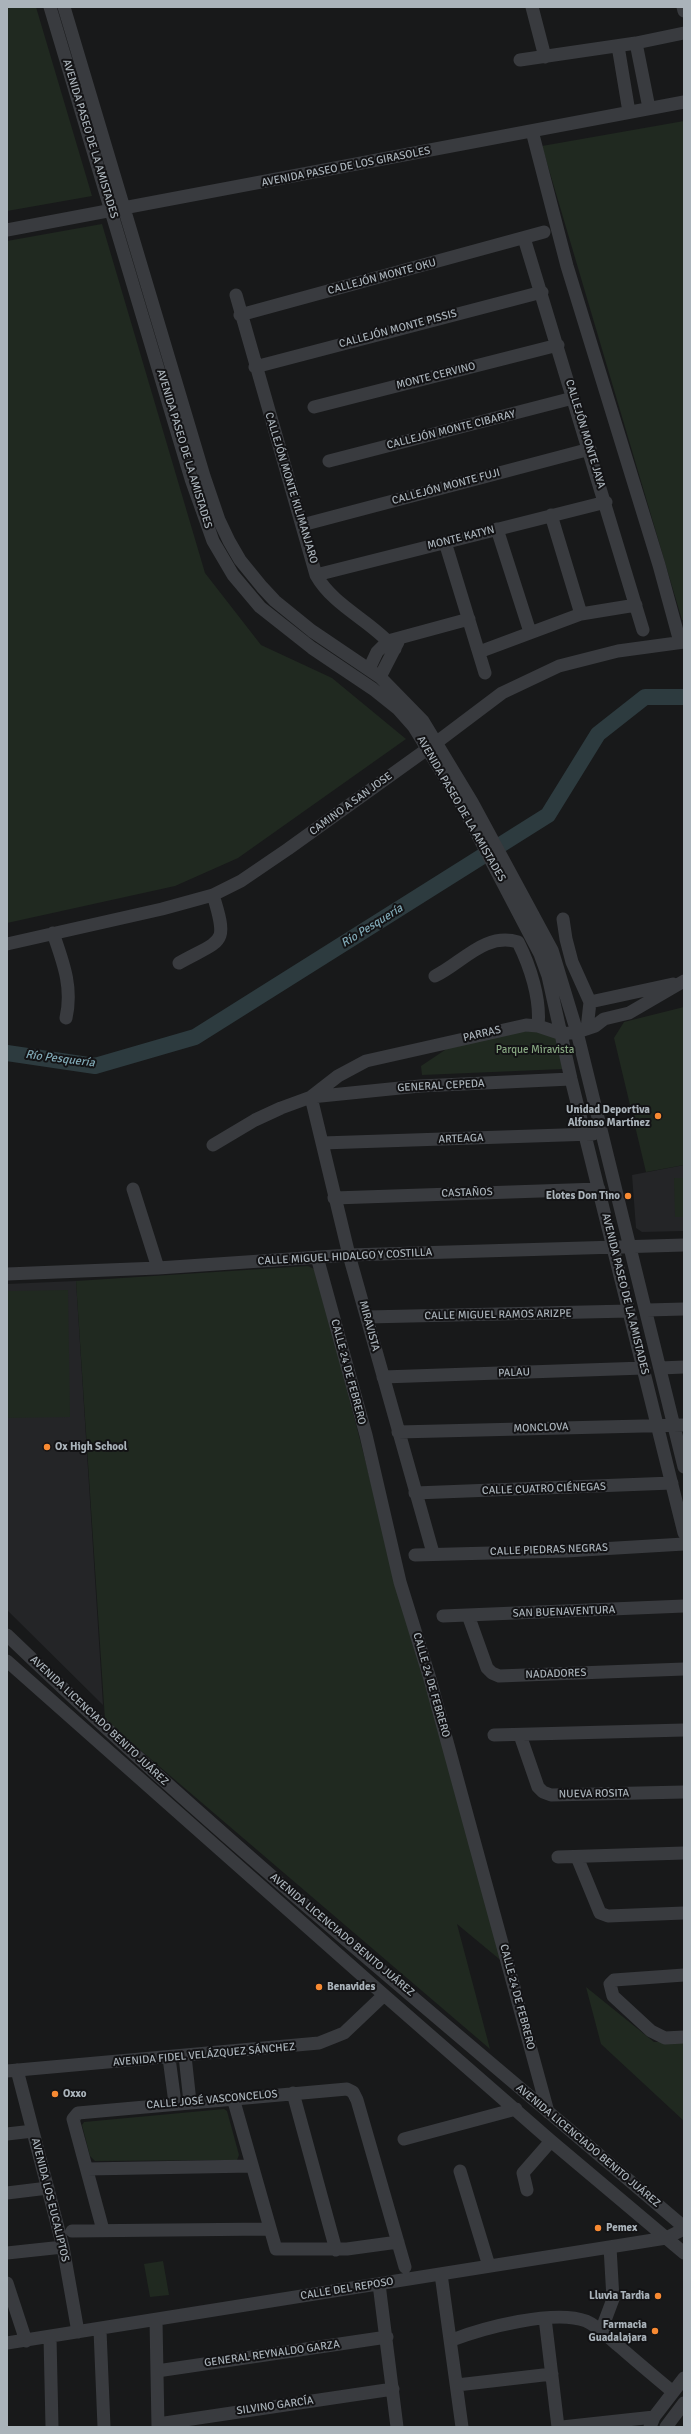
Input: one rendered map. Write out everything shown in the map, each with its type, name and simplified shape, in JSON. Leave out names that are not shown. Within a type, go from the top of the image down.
[{"type":"street","name":"AVENIDA PASEO DE LA AMISTADES","points":[[50,7],[118,210],[204,476],[219,520],[229,541],[240,560],[275,601],[312,631],[369,668],[407,702],[423,721],[432,746],[552,950],[568,999],[582,1030],[601,1133],[647,1310],[660,1368],[679,1425],[684,1467]]},
{"type":"street","name":"AVENIDA PASEO DE LA AMISTADES","points":[[64,7],[191,480],[208,529],[233,575],[260,607],[308,645],[359,678],[398,710],[432,746]]},
{"type":"street","points":[[532,7],[546,57]]},
{"type":"street","points":[[683,7],[684,11]]},
{"type":"street","points":[[520,60],[618,46],[684,33]]},
{"type":"street","points":[[636,43],[649,108]]},
{"type":"street","points":[[618,46],[629,112]]},
{"type":"street","name":"AVENIDA PASEO DE LOS GIRASOLES","points":[[7,230],[684,102]]},
{"type":"street","points":[[532,131],[574,288],[682,642]]},
{"type":"street","name":"CALLEJÓN MONTE OKU","points":[[240,315],[544,232]]},
{"type":"street","name":"CALLEJÓN MONTE JAYA","points":[[524,238],[590,449],[643,630]]},
{"type":"street","name":"CALLEJÓN MONTE PISSIS","points":[[255,367],[542,292]]},
{"type":"street","name":"CALLEJÓN MONTE KILIMANJARO","points":[[236,295],[240,315],[316,575],[331,595],[395,642]]},
{"type":"street","name":"MONTE CERVINO","points":[[314,407],[558,345]]},
{"type":"street","name":"CALLEJÓN MONTE CIBARAY","points":[[329,461],[573,398]]},
{"type":"street","name":"CALLEJÓN MONTE FUJI","points":[[302,525],[590,449]]},
{"type":"street","name":"MONTE KATYN","points":[[316,575],[606,502]]},
{"type":"street","points":[[552,515],[581,614]]},
{"type":"street","points":[[497,529],[530,632]]},
{"type":"street","points":[[445,542],[485,673]]},
{"type":"street","points":[[479,652],[581,614],[636,605]]},
{"type":"street","points":[[369,668],[377,652],[395,642],[468,619]]},
{"type":"street","points":[[380,677],[395,642]]},
{"type":"street","name":"CAMINO A SAN JOSE","points":[[7,944],[213,895],[265,866],[432,746],[502,693],[559,666],[618,651],[682,642]]},
{"type":"street","name":"AVENIDA PASEO DE LA AMISTADES","points":[[467,805],[535,942],[548,976],[571,1079],[684,1533]]},
{"type":"street","points":[[179,963],[216,942],[221,936],[222,925],[213,895]]},
{"type":"street","points":[[563,919],[572,962],[590,1002],[582,1030]]},
{"type":"street","points":[[53,933],[67,974],[68,1007],[66,1018]]},
{"type":"street","points":[[435,976],[451,968],[487,943],[506,939],[518,942],[527,961],[539,1013],[538,1026]]},
{"type":"street","points":[[590,1002],[684,981]]},
{"type":"street","name":"PARRAS","points":[[212,1145],[281,1108],[311,1097],[338,1076],[366,1061],[509,1027],[538,1026],[562,1034],[582,1030],[604,1019],[629,1013],[684,981]]},
{"type":"street","name":"GENERAL CEPEDA","points":[[311,1097],[420,1086],[571,1079]]},
{"type":"street","name":"MIRAVISTA","points":[[311,1097],[334,1198],[349,1255],[433,1553]]},
{"type":"street","name":"ARTEAGA","points":[[322,1144],[585,1136],[601,1133]]},
{"type":"street","points":[[133,1189],[158,1268]]},
{"type":"street","name":"CASTAÑOS","points":[[334,1198],[599,1190]]},
{"type":"street","name":"CALLE MIGUEL HIDALGO Y COSTILLA","points":[[7,1274],[158,1268],[317,1256],[684,1245]]},
{"type":"street","name":"CALLE 24 DE FEBRERO","points":[[317,1256],[366,1434],[400,1582],[430,1679],[548,2112]]},
{"type":"street","points":[[647,1310],[684,1309]]},
{"type":"street","name":"CALLE MIGUEL RAMOS ARIZPE","points":[[367,1317],[629,1311]]},
{"type":"street","points":[[660,1368],[684,1367]]},
{"type":"street","name":"PALAU","points":[[383,1377],[644,1368]]},
{"type":"street","name":"MONCLOVA","points":[[398,1432],[679,1425]]},
{"type":"street","name":"CALLE CUATRO CIÉNEGAS","points":[[415,1493],[672,1484]]},
{"type":"street","name":"CALLE PIEDRAS NEGRAS","points":[[415,1555],[433,1553],[566,1551],[684,1544]]},
{"type":"street","name":"SAN BUENAVENTURA","points":[[443,1616],[684,1606]]},
{"type":"street","name":"NADADORES","points":[[468,1615],[487,1668],[492,1673],[499,1676],[684,1669]]},
{"type":"street","name":"AVENIDA LICENCIADO BENITO JUÁREZ","points":[[7,1635],[99,1723],[345,1940],[684,2228]]},
{"type":"street","name":"AVENIDA LICENCIADO BENITO JUÁREZ","points":[[7,1661],[384,1995],[684,2253]]},
{"type":"street","points":[[494,1735],[684,1730]]},
{"type":"street","name":"NUEVA ROSITA","points":[[520,1735],[538,1787],[543,1792],[551,1794],[684,1792]]},
{"type":"street","points":[[558,1857],[684,1853]]},
{"type":"street","points":[[577,1857],[600,1913],[608,1916],[684,1913]]},
{"type":"street","points":[[336,1953],[345,1940]]},
{"type":"street","points":[[684,1976],[614,1980],[610,1984],[613,1996],[651,2031],[665,2038],[684,2037]]},
{"type":"street","name":"AVENIDA FIDEL VELÁZQUEZ SÁNCHEZ","points":[[10,2068],[170,2058],[298,2047],[328,2041],[353,2026],[384,1995]]},
{"type":"street","points":[[185,2056],[190,2102]]},
{"type":"street","points":[[170,2058],[175,2104]]},
{"type":"street","name":"AVENIDA LOS EUCALIPTOS","points":[[10,2068],[33,2131],[48,2188],[63,2247],[78,2332]]},
{"type":"street","name":"CALLE JOSÉ VASCONCELOS","points":[[87,2169],[73,2119],[75,2115],[80,2112],[293,2093],[350,2090],[357,2100],[398,2242]]},
{"type":"street","points":[[293,2093],[336,2250]]},
{"type":"street","points":[[233,2098],[273,2244],[280,2251],[336,2250],[398,2242],[405,2267]]},
{"type":"street","points":[[404,2139],[516,2109]]},
{"type":"street","points":[[7,2134],[33,2131]]},
{"type":"street","points":[[527,2190],[523,2173],[551,2140]]},
{"type":"street","points":[[103,2230],[87,2169],[252,2166]]},
{"type":"street","points":[[460,2171],[489,2266]]},
{"type":"street","points":[[7,2193],[48,2188]]},
{"type":"street","name":"CALLE DEL REPOSO","points":[[7,2343],[100,2330],[666,2238],[684,2228]]},
{"type":"street","points":[[72,2231],[269,2229]]},
{"type":"street","points":[[7,2253],[63,2247]]},
{"type":"street","points":[[601,2330],[613,2299],[610,2247]]},
{"type":"street","points":[[441,2274],[452,2340],[462,2427]]},
{"type":"street","points":[[7,2283],[26,2341]]},
{"type":"street","points":[[379,2284],[387,2337],[397,2427]]},
{"type":"street","points":[[452,2340],[481,2330],[545,2318],[573,2317],[587,2322],[601,2330],[673,2392]]},
{"type":"street","points":[[545,2318],[558,2427]]},
{"type":"street","points":[[156,2320],[158,2425]]},
{"type":"street","points":[[100,2330],[104,2427]]},
{"type":"street","points":[[50,2337],[52,2427]]},
{"type":"street","name":"GENERAL REYNALDO GARZA","points":[[157,2371],[387,2337]]},
{"type":"street","points":[[457,2385],[552,2374]]},
{"type":"street","points":[[562,2427],[652,2422],[663,2405],[684,2379]]},
{"type":"street","name":"SILVINO GARCÍA","points":[[158,2425],[393,2389]]},
{"type":"street","points":[[666,2427],[684,2404]]},
{"type":"street","points":[[663,2405],[674,2416]]},
{"type":"shaded area","points":[[684,1165],[684,1231],[642,1232],[636,1228],[632,1175]]},
{"type":"shaded area","name":"Ox High School","points":[[76,1281],[103,1705],[7,1610],[7,1284]]},
{"type":"green space","points":[[7,7],[36,7],[92,196],[7,211]]},
{"type":"green space","points":[[684,121],[684,620],[682,620],[542,146]]},
{"type":"green space","points":[[102,224],[205,573],[261,645],[332,678],[406,739],[238,858],[175,886],[7,923],[7,241]]},
{"type":"green space","name":"Unidad Deportiva Alfonso Martínez","points":[[684,1007],[684,1165],[646,1172],[614,1038],[624,1022]]},
{"type":"green space","name":"Parque Miravista","points":[[553,1028],[563,1069],[422,1075],[421,1066],[451,1046],[494,1035]]},
{"type":"green space","points":[[674,1178],[684,1178],[684,1217],[675,1217]]},
{"type":"green space","points":[[308,1266],[316,1270],[395,1575],[504,1963],[457,1924],[490,2049],[105,1720],[76,1281]]},
{"type":"green space","points":[[68,1290],[70,1417],[7,1418],[7,1291]]},
{"type":"green space","points":[[586,1987],[654,2042],[684,2042],[684,2121],[601,2044]]},
{"type":"green space","points":[[224,2109],[227,2111],[239,2155],[237,2160],[95,2161],[90,2156],[82,2125],[84,2122]]},
{"type":"green space","points":[[163,2261],[169,2295],[150,2297],[144,2264]]},
{"type":"waterway","name":"Río Pesquería","points":[[7,1053],[95,1066],[195,1037],[548,815],[598,734],[645,697],[684,697]]},
{"type":"place","name":"Unidad Deportiva Alfonso Martínez","points":[[658,1116]]},
{"type":"place","name":"Elotes Don Tino","points":[[628,1196]]},
{"type":"place","name":"Ox High School","points":[[47,1447]]},
{"type":"place","name":"Benavides","points":[[319,1987]]},
{"type":"place","name":"Oxxo","points":[[55,2094]]},
{"type":"place","name":"Pemex","points":[[598,2228]]},
{"type":"place","name":"Lluvia Tardia","points":[[658,2296]]},
{"type":"place","name":"Farmacia Guadalajara","points":[[655,2331]]}]
